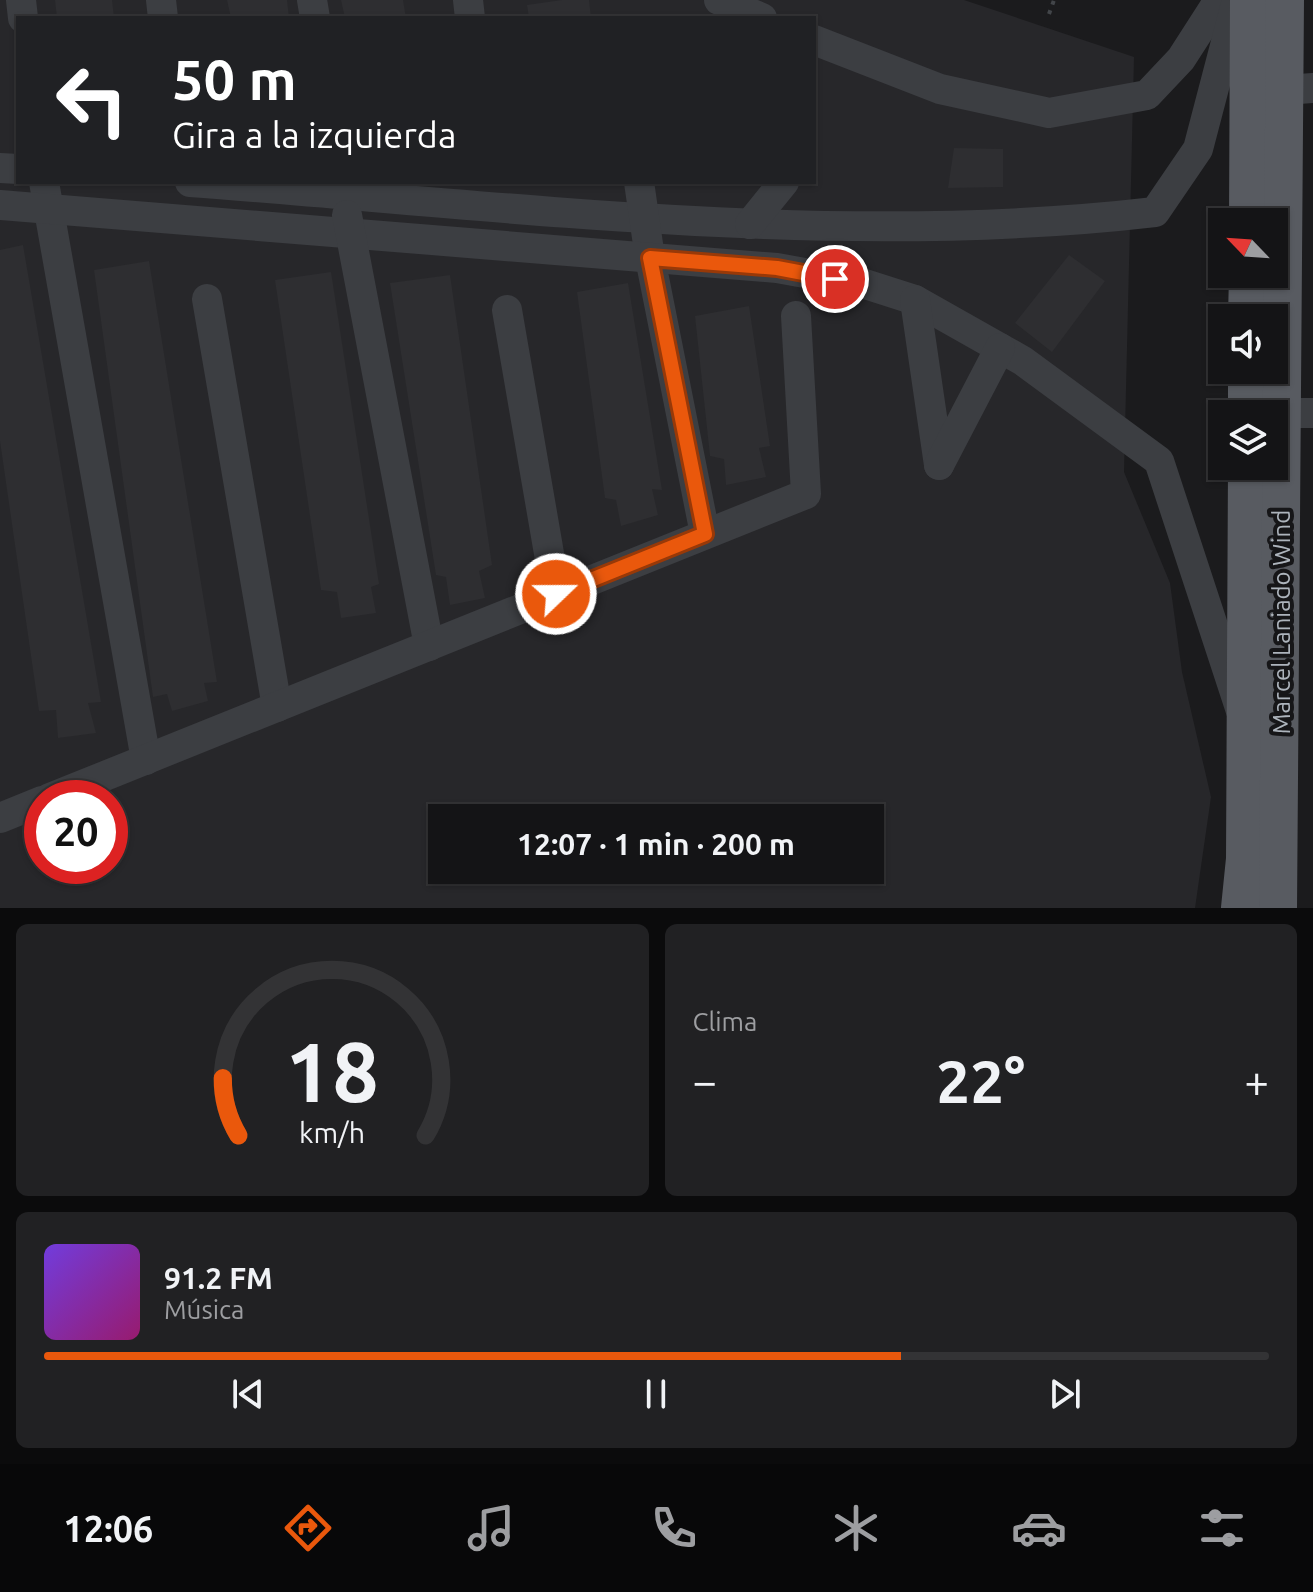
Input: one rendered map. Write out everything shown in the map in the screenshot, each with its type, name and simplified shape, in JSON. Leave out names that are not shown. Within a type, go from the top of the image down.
[{"type":"main road","points":[[1248,208],[1249,0]]},
{"type":"main road","name":"Marcel Laniado Wind","points":[[1282,400],[1299,89],[1285,0]]},
{"type":"main road","name":"Marcel Laniado Wind","points":[[1258,384],[1271,400]]},
{"type":"main road","name":"Marcel Laniado Wind","points":[[1240,908],[1245,859],[1247,480]]},
{"type":"main road","name":"Marcel Laniado Wind","points":[[1278,908],[1281,480]]},
{"type":"lane","points":[[719,0],[757,16]]},
{"type":"lane","points":[[818,48],[940,89],[1049,113],[1147,95],[1181,59],[1219,0]]},
{"type":"lane","points":[[241,184],[343,188],[750,224],[1052,224],[1155,212],[1198,149],[1237,0]]},
{"type":"lane","points":[[639,184],[650,258],[705,534]]},
{"type":"lane","points":[[750,224],[782,184]]},
{"type":"lane","points":[[343,188],[429,646]]},
{"type":"lane","points":[[46,196],[146,760]]},
{"type":"lane","points":[[0,205],[46,196],[350,234],[777,268],[865,284],[915,300],[1000,348],[1159,461],[1216,644],[1246,725]]},
{"type":"lane","points":[[207,299],[277,707]]},
{"type":"lane","points":[[915,300],[939,465],[1000,348]]},
{"type":"lane","points":[[507,310],[556,594]]},
{"type":"lane","points":[[95,780],[806,494],[796,316]]},
{"type":"lane","points":[[0,818],[24,808]]},
{"type":"path","points":[[1049,14],[1054,0]]},
{"type":"shaded area","points":[[0,0],[964,0],[1134,57],[1124,472],[1170,583],[1182,672],[1211,797],[1195,908],[0,908]]},
{"type":"building","points":[[55,0],[112,0],[114,16],[57,16]]},
{"type":"building","points":[[227,0],[287,0],[289,16],[231,16]]},
{"type":"building","points":[[341,0],[403,0],[406,16],[345,16]]},
{"type":"building","points":[[589,0],[591,16],[529,16],[527,5]]},
{"type":"building","points":[[954,148],[1003,149],[1003,187],[948,188]]},
{"type":"building","points":[[23,245],[101,702],[88,703],[96,733],[58,738],[56,710],[39,711],[0,441],[0,250]]},
{"type":"building","points":[[1069,255],[1105,281],[1052,352],[1015,323]]},
{"type":"building","points":[[149,261],[217,682],[204,683],[208,701],[172,711],[167,694],[153,697],[94,270]]},
{"type":"building","points":[[331,272],[379,584],[371,587],[376,613],[341,618],[337,592],[321,590],[275,280]]},
{"type":"building","points":[[450,275],[492,565],[479,571],[485,598],[450,605],[446,577],[436,575],[390,283]]},
{"type":"building","points":[[628,283],[662,490],[652,489],[658,515],[621,526],[616,500],[605,498],[577,292]]},
{"type":"building","points":[[749,306],[770,446],[759,448],[766,477],[726,485],[724,459],[710,456],[695,316]]},
{"type":"route","points":[[556,594],[705,534],[650,258],[777,268],[835,279]]}]
